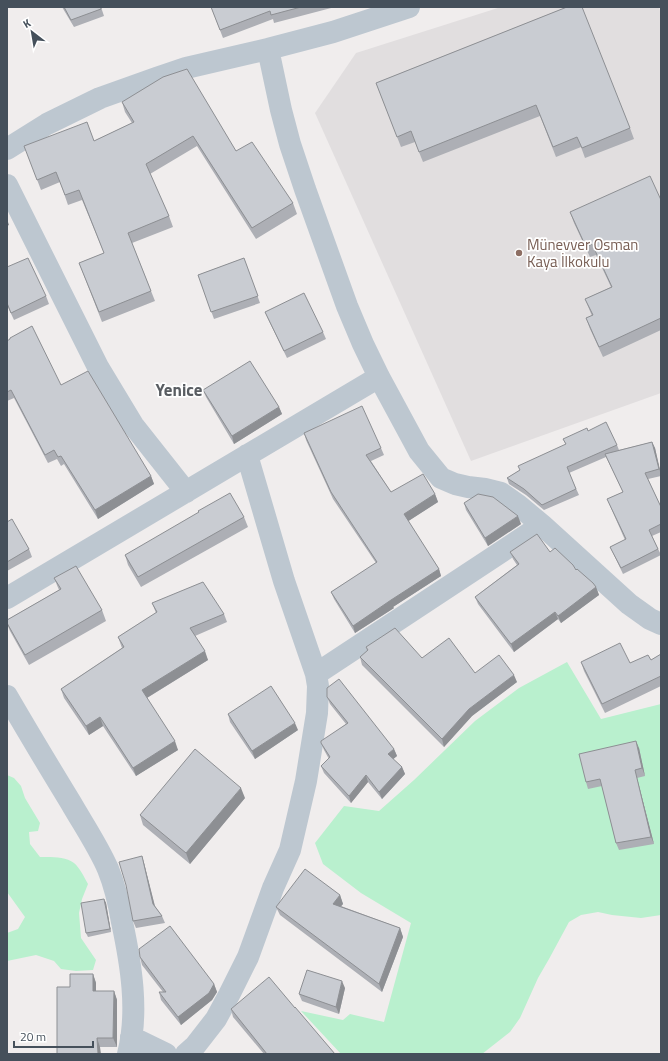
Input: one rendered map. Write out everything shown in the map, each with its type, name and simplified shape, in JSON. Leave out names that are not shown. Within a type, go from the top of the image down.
[{"type":"street","points":[[7,149],[47,124],[100,98],[186,68],[333,32],[409,7]]},
{"type":"street","points":[[268,49],[290,144],[347,306],[379,377],[420,451],[441,478],[455,484],[501,493],[518,505],[629,604],[650,619],[661,624]]},
{"type":"street","points":[[7,185],[98,367],[133,425],[186,492]]},
{"type":"street","points":[[7,598],[379,377]]},
{"type":"street","points":[[186,1054],[196,1046],[216,1019],[229,995],[248,957],[273,888],[290,850],[306,781],[317,713],[318,686],[316,674],[284,581],[246,455]]},
{"type":"street","points":[[316,674],[542,525]]},
{"type":"street","points":[[7,696],[92,839],[108,869],[117,898],[127,946],[133,987],[132,1021],[129,1045],[166,1054]]},
{"type":"shaded area","name":"Münevver Osman Kaya İlkokulu","points":[[501,7],[659,7],[661,15],[661,393],[471,461],[315,113],[356,53]]},
{"type":"green space","points":[[567,662],[601,719],[661,704],[661,915],[641,918],[598,912],[581,915],[569,922],[538,978],[520,1018],[510,1032],[482,1054],[341,1054],[301,1011],[343,1020],[350,1014],[384,1022],[411,923],[361,893],[323,864],[315,843],[344,806],[379,811],[414,780],[475,721],[519,688]]},
{"type":"green space","points":[[7,775],[14,778],[21,786],[25,798],[40,823],[38,831],[29,832],[30,844],[40,857],[62,858],[74,863],[88,884],[82,899],[79,913],[81,938],[96,960],[93,970],[76,971],[61,969],[54,961],[36,955],[7,961],[7,933],[18,929],[25,917],[7,892]]},
{"type":"building","points":[[64,7],[101,7],[101,9],[71,20]]},
{"type":"building","points":[[211,7],[301,7],[271,15],[270,11],[220,30]]},
{"type":"building","points":[[567,7],[582,7],[630,128],[582,148],[577,137],[553,147],[536,105],[419,152],[411,131],[397,137],[376,83]]},
{"type":"building","points":[[187,69],[236,151],[252,142],[293,203],[252,228],[193,136],[146,164],[169,216],[128,233],[151,291],[99,312],[79,263],[104,253],[79,190],[65,195],[56,172],[37,180],[24,146],[87,122],[94,141],[134,122],[122,102],[163,77]]},
{"type":"building","points":[[650,176],[661,200],[661,318],[599,347],[586,318],[593,315],[585,299],[612,287],[592,244],[586,247],[570,212]]},
{"type":"building","points":[[28,258],[46,296],[11,313],[7,303],[7,267]]},
{"type":"building","points":[[244,258],[258,296],[211,312],[198,275]]},
{"type":"building","points":[[304,293],[323,332],[284,351],[265,312]]},
{"type":"building","points":[[32,326],[61,385],[88,371],[151,476],[95,510],[61,456],[58,457],[54,450],[45,455],[11,390],[7,392],[7,341]]},
{"type":"building","points":[[250,361],[279,407],[232,436],[203,390]]},
{"type":"building","points":[[362,406],[381,448],[366,455],[391,492],[423,474],[435,494],[404,514],[439,569],[353,626],[331,592],[377,562],[331,492],[304,433]]},
{"type":"building","points":[[606,422],[617,445],[567,467],[576,489],[542,505],[524,489],[507,478],[520,470],[518,466],[566,444],[563,439],[587,428],[588,431]]},
{"type":"building","points":[[652,442],[659,469],[645,473],[661,507],[661,524],[649,530],[658,549],[621,568],[610,547],[626,539],[607,499],[623,492],[605,454]]},
{"type":"building","points":[[230,493],[244,517],[138,577],[125,555]]},
{"type":"building","points":[[478,494],[493,497],[518,516],[485,538],[464,503]]},
{"type":"building","points":[[12,519],[29,549],[7,562],[7,522]]},
{"type":"building","points":[[537,534],[550,552],[555,548],[573,565],[576,570],[577,569],[596,587],[558,616],[555,612],[511,644],[475,597],[519,564],[510,552]]},
{"type":"building","points":[[76,566],[102,610],[25,655],[7,623],[7,620],[61,589],[54,578]]},
{"type":"building","points":[[203,582],[224,614],[190,628],[205,651],[142,690],[175,741],[133,768],[100,717],[86,726],[61,689],[124,647],[118,637],[157,612],[152,603]]},
{"type":"building","points":[[395,628],[422,658],[449,638],[475,673],[499,655],[514,675],[469,709],[442,739],[360,657],[368,650],[366,647]]},
{"type":"building","points":[[620,643],[630,663],[648,655],[651,660],[661,654],[661,676],[602,704],[581,662]]},
{"type":"building","points":[[339,679],[394,749],[388,754],[402,767],[379,792],[366,775],[349,796],[321,766],[330,757],[321,741],[348,723],[327,697],[327,688]]},
{"type":"building","points":[[271,686],[295,723],[252,751],[228,714]]},
{"type":"building","points":[[636,741],[642,768],[635,770],[651,837],[616,843],[600,779],[586,782],[579,754]]},
{"type":"building","points":[[195,749],[241,788],[186,853],[140,815]]},
{"type":"building","points":[[142,856],[153,904],[162,916],[133,921],[126,885],[119,862]]},
{"type":"building","points":[[305,869],[340,895],[333,904],[400,928],[379,984],[276,907]]},
{"type":"building","points":[[104,899],[110,929],[86,933],[81,903]]},
{"type":"building","points":[[170,926],[214,984],[209,993],[178,1017],[159,992],[166,992],[140,957],[139,949]]},
{"type":"building","points":[[307,970],[342,981],[336,1007],[299,994]]},
{"type":"building","points":[[70,974],[93,974],[93,991],[114,991],[113,1038],[97,1038],[98,1054],[57,1054],[57,987],[70,987]]},
{"type":"building","points":[[269,977],[335,1054],[267,1054],[231,1009]]},
{"type":"place","name":"Münevver Osman Kaya İlkokulu","points":[[519,253]]},
{"type":"district","name":"Yenice","points":[[179,390]]}]
